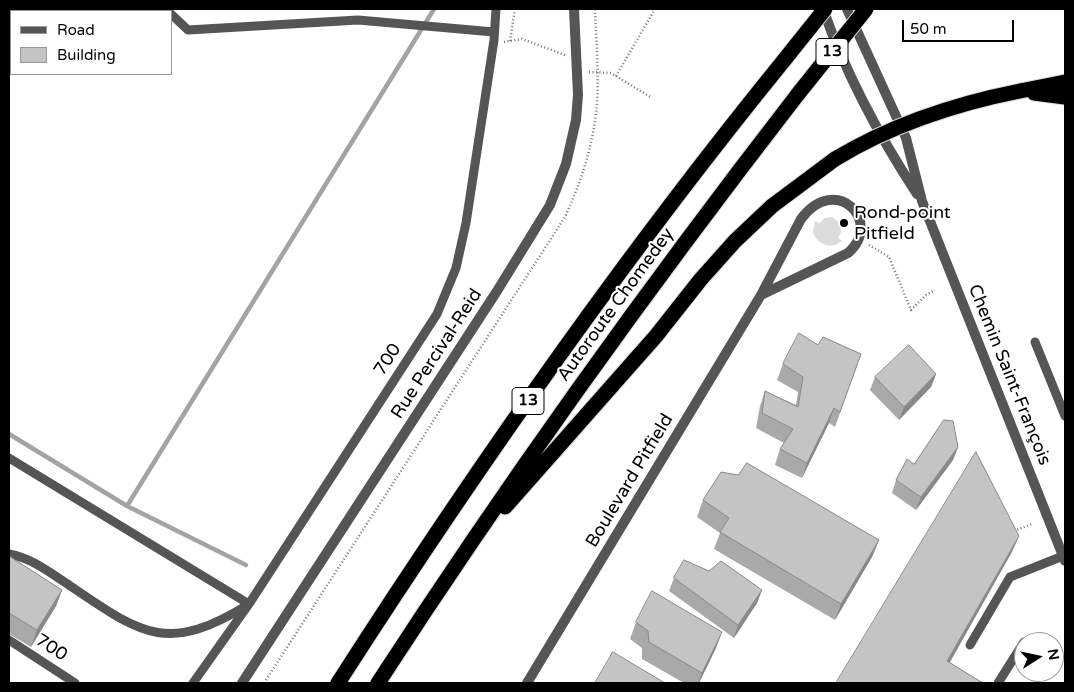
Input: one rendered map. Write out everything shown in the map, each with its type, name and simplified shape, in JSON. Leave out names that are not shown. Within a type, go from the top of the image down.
[{"type":"highway","name":"Autoroute Chomedey","points":[[338,683],[448,517],[595,307],[696,171],[824,9]]},
{"type":"highway","name":"Autoroute Chomedey","points":[[378,683],[461,557],[636,308],[798,94],[866,9]]},
{"type":"highway","points":[[461,557],[656,336],[701,279],[735,241],[772,206],[835,159],[865,141],[906,122],[969,102],[1065,82]]},
{"type":"highway","points":[[1020,91],[1065,97]]},
{"type":"street","name":"Chemin Saint-François","points":[[824,9],[850,75],[881,138],[922,201]]},
{"type":"street","name":"Chemin Saint-François","points":[[847,9],[906,138],[922,201],[1064,558]]},
{"type":"street","name":"Rue Percival-Reid","points":[[242,683],[544,216],[561,179],[570,151],[578,106],[575,11]]},
{"type":"street","name":"Boulevard Pitfield","points":[[527,683],[761,295],[807,211],[822,201],[830,200],[846,203],[853,208],[860,224],[859,241],[854,248],[848,253],[761,295]]},
{"type":"lane","name":"700","points":[[193,683],[249,604],[437,314],[456,268],[466,223],[494,36],[496,9]]},
{"type":"lane","points":[[172,14],[188,30],[358,20],[494,36]]},
{"type":"lane","points":[[1035,342],[1065,416]]},
{"type":"lane","points":[[9,458],[249,604],[223,621],[201,630],[183,633],[161,633],[140,629],[118,619],[35,562],[9,554]]},
{"type":"lane","points":[[970,645],[1010,577],[1064,558]]},
{"type":"lane","name":"700","points":[[9,640],[75,683]]},
{"type":"lane","points":[[998,683],[1014,658]]},
{"type":"path","points":[[510,41],[515,9]]},
{"type":"path","points":[[616,76],[655,9]]},
{"type":"path","points":[[494,36],[510,41],[522,40],[566,55],[577,54]]},
{"type":"path","points":[[578,72],[602,72],[616,76],[652,98]]},
{"type":"path","points":[[868,244],[889,257],[911,310],[926,295],[935,290]]},
{"type":"path","points":[[1011,532],[1032,524]]},
{"type":"shaded area","points":[[832,217],[840,223],[841,232],[838,238],[842,241],[831,246],[818,240],[813,232],[815,221],[820,223],[824,218]]},
{"type":"building","points":[[799,333],[818,345],[823,337],[861,354],[840,412],[834,408],[807,463],[780,449],[793,429],[762,413],[765,391],[798,407],[803,377],[783,364]]},
{"type":"building","points":[[909,345],[936,374],[904,407],[875,377]]},
{"type":"building","points":[[944,420],[953,421],[958,447],[921,497],[896,480],[907,459],[914,464]]},
{"type":"building","points":[[976,452],[1019,536],[947,661],[983,683],[836,683]]},
{"type":"building","points":[[747,463],[879,540],[841,604],[720,532],[729,518],[703,500],[721,472],[738,475]]},
{"type":"building","points":[[9,556],[62,590],[37,630],[9,613]]},
{"type":"building","points":[[684,560],[709,571],[721,561],[762,590],[738,625],[674,578]]},
{"type":"building","points":[[652,591],[722,632],[702,673],[649,642],[648,631],[636,622]]},
{"type":"building","points":[[613,652],[665,683],[595,683]]},
{"type":"waterway","points":[[127,506],[434,9]]},
{"type":"waterway","points":[[9,434],[127,506],[246,565]]},
{"type":"place","name":"Rond-point Pitfield","points":[[844,223]]}]
